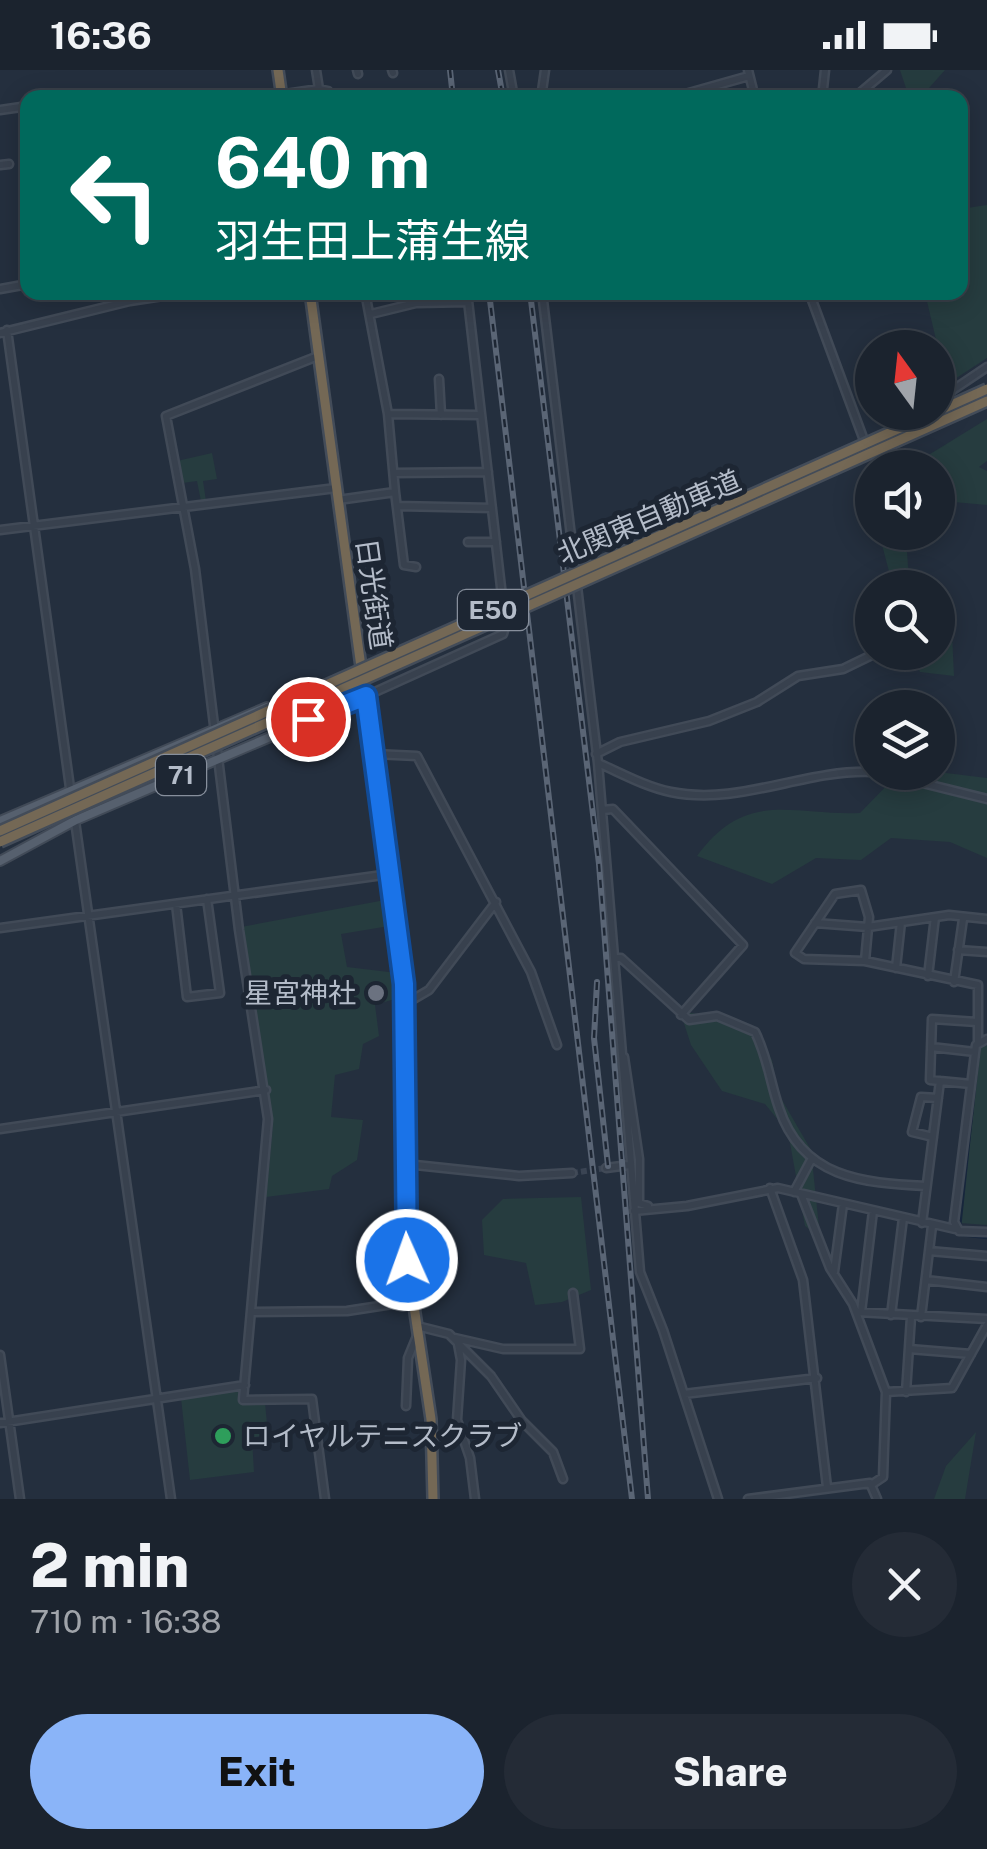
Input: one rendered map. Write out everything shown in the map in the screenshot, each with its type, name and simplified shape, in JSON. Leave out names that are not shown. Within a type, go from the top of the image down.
[{"type":"highway","name":"日光街道","points":[[311,300],[405,1004],[412,1302],[431,1420],[433,1499]]},
{"type":"highway","name":"北関東自動車道","points":[[0,832],[987,389]]},
{"type":"highway","name":"北関東自動車道","points":[[0,842],[987,401]]},
{"type":"main road","name":"71","points":[[0,821],[362,668]]},
{"type":"main road","name":"71","points":[[0,861],[76,820],[366,696]]},
{"type":"street","points":[[316,70],[319,88]]},
{"type":"street","points":[[863,90],[886,70]]},
{"type":"street","points":[[696,90],[748,73]]},
{"type":"street","points":[[310,90],[325,90]]},
{"type":"street","points":[[137,300],[4,332],[171,1499]]},
{"type":"street","points":[[367,300],[388,414],[404,566],[416,567]]},
{"type":"street","points":[[543,300],[598,764],[642,1284],[664,1330],[718,1499]]},
{"type":"street","points":[[811,300],[865,444]]},
{"type":"street","points":[[370,314],[416,303],[468,302],[502,596]]},
{"type":"street","points":[[318,356],[166,416],[184,507],[221,758],[239,930],[269,1127],[258,1198],[243,1400],[312,1399],[325,1499]]},
{"type":"street","points":[[955,389],[987,367]]},
{"type":"street","points":[[439,380],[441,415]]},
{"type":"street","points":[[388,414],[482,415]]},
{"type":"street","points":[[574,571],[865,444],[889,430]]},
{"type":"street","points":[[394,473],[488,472]]},
{"type":"street","points":[[0,530],[336,488]]},
{"type":"street","points":[[338,500],[396,492]]},
{"type":"street","points":[[397,506],[492,508]]},
{"type":"street","points":[[468,542],[496,542]]},
{"type":"street","points":[[366,696],[503,634],[505,627]]},
{"type":"street","points":[[596,754],[620,742],[709,721],[757,702],[798,676],[843,669],[855,663]]},
{"type":"street","points":[[374,754],[417,756],[531,972],[557,1044]]},
{"type":"street","points":[[598,764],[658,788],[686,794],[742,793],[855,773]]},
{"type":"street","points":[[950,790],[987,799]]},
{"type":"street","points":[[602,810],[613,808],[744,945],[681,1015]]},
{"type":"street","points":[[0,928],[390,874]]},
{"type":"street","points":[[866,961],[868,927],[861,890],[835,894],[796,953],[804,959],[866,961],[978,986],[978,1041],[955,1228]]},
{"type":"street","points":[[176,904],[187,997],[220,993],[207,900]]},
{"type":"street","points":[[405,1004],[429,990],[496,902]]},
{"type":"street","points":[[928,976],[935,917]]},
{"type":"street","points":[[816,923],[868,927],[935,917],[987,918]]},
{"type":"street","points":[[954,982],[963,920]]},
{"type":"street","points":[[896,968],[901,922]]},
{"type":"street","points":[[958,950],[987,952]]},
{"type":"street","points":[[615,958],[621,958],[689,1020],[717,1016],[755,1032],[771,1070],[779,1109],[811,1160],[829,1172],[864,1183],[926,1186]]},
{"type":"street","points":[[971,1084],[930,1080],[932,1020],[978,1022]]},
{"type":"street","points":[[978,1041],[987,1040]]},
{"type":"street","points":[[620,1046],[639,1159],[639,1203],[701,1203]]},
{"type":"street","points":[[931,1047],[975,1052]]},
{"type":"street","points":[[922,1223],[940,1081]]},
{"type":"street","points":[[0,1128],[266,1090]]},
{"type":"street","points":[[933,1137],[912,1132],[921,1097],[938,1098]]},
{"type":"street","points":[[748,1499],[870,1485],[883,1477],[885,1467],[886,1392],[859,1312],[834,1275],[797,1193],[811,1160]]},
{"type":"street","points":[[406,1164],[518,1176],[572,1173]]},
{"type":"street","points":[[606,1168],[629,1165]]},
{"type":"street","points":[[634,1211],[701,1203],[770,1188],[932,1226],[987,1232]]},
{"type":"street","points":[[770,1188],[803,1280],[827,1488]]},
{"type":"street","points":[[834,1275],[843,1204]]},
{"type":"street","points":[[859,1312],[873,1211]]},
{"type":"street","points":[[890,1315],[903,1218]]},
{"type":"street","points":[[921,1317],[932,1226]]},
{"type":"street","points":[[929,1251],[987,1256]]},
{"type":"street","points":[[926,1280],[987,1287]]},
{"type":"street","points":[[406,1406],[408,1358],[417,1330],[433,1327],[456,1340],[492,1348],[580,1349],[573,1293]]},
{"type":"street","points":[[251,1312],[347,1311],[412,1302]]},
{"type":"street","points":[[859,1312],[987,1322],[952,1388],[886,1392]]},
{"type":"street","points":[[906,1392],[912,1317]]},
{"type":"street","points":[[456,1340],[553,1452],[562,1479]]},
{"type":"street","points":[[456,1340],[461,1360],[456,1420],[470,1458],[474,1499]]},
{"type":"street","points":[[908,1349],[971,1354]]},
{"type":"street","points":[[0,1354],[20,1499]]},
{"type":"street","points":[[684,1394],[817,1378]]},
{"type":"street","points":[[0,1422],[244,1385]]},
{"type":"street","points":[[870,1485],[877,1499]]},
{"type":"green space","points":[[900,70],[945,70],[929,88],[907,90]]},
{"type":"green space","points":[[987,205],[987,358],[955,379],[955,330],[934,330],[927,300],[968,300],[968,208]]},
{"type":"green space","points":[[987,419],[987,461],[979,467],[987,471],[987,505],[955,502],[955,450],[937,450]]},
{"type":"green space","points":[[212,453],[217,479],[203,481],[206,501],[201,501],[197,481],[182,483],[177,461]]},
{"type":"green space","points":[[883,550],[907,550],[910,570],[889,570]]},
{"type":"green space","points":[[954,670],[954,676],[920,672]]},
{"type":"green space","points":[[955,774],[987,778],[987,858],[950,842],[891,838],[861,860],[816,858],[772,884],[697,856],[734,821],[753,813],[860,813],[882,790],[955,790]]},
{"type":"green space","points":[[385,900],[389,926],[341,934],[347,967],[397,973],[398,998],[375,1005],[379,1036],[363,1044],[359,1069],[335,1075],[331,1117],[363,1120],[357,1160],[332,1176],[329,1189],[266,1197],[273,1125],[241,927]]},
{"type":"green space","points":[[680,1011],[737,1021],[763,1043],[772,1060],[778,1093],[811,1150],[820,1237],[805,1226],[788,1132],[765,1104],[722,1091],[691,1045]]},
{"type":"green space","points":[[981,1046],[987,1046],[987,1225],[961,1223]]},
{"type":"green space","points":[[581,1197],[591,1290],[562,1302],[535,1305],[526,1263],[484,1255],[482,1220],[503,1199]]},
{"type":"green space","name":"ロイヤルテニスクラブ","points":[[238,1390],[240,1401],[265,1403],[268,1434],[252,1438],[254,1472],[190,1480],[181,1398]]},
{"type":"green space","points":[[976,1432],[965,1499],[934,1499],[946,1466]]},
{"type":"waterway","points":[[960,1227],[978,1057]]},
{"type":"waterway","points":[[961,1235],[987,1238]]},
{"type":"tunnel","points":[[572,1173],[606,1168]]},
{"type":"railway","points":[[450,70],[452,90]]},
{"type":"railway","points":[[498,70],[502,90]]},
{"type":"railway","points":[[490,300],[632,1499]]},
{"type":"railway","points":[[531,300],[599,864],[648,1499]]},
{"type":"railway","points":[[597,982],[594,1038],[608,1166]]},
{"type":"place","name":"星宮神社","points":[[376,993]]},
{"type":"place","name":"ロイヤルテニスクラブ","points":[[223,1436]]},
{"type":"route","points":[[308,719],[366,696],[404,984],[407,1260]]}]
